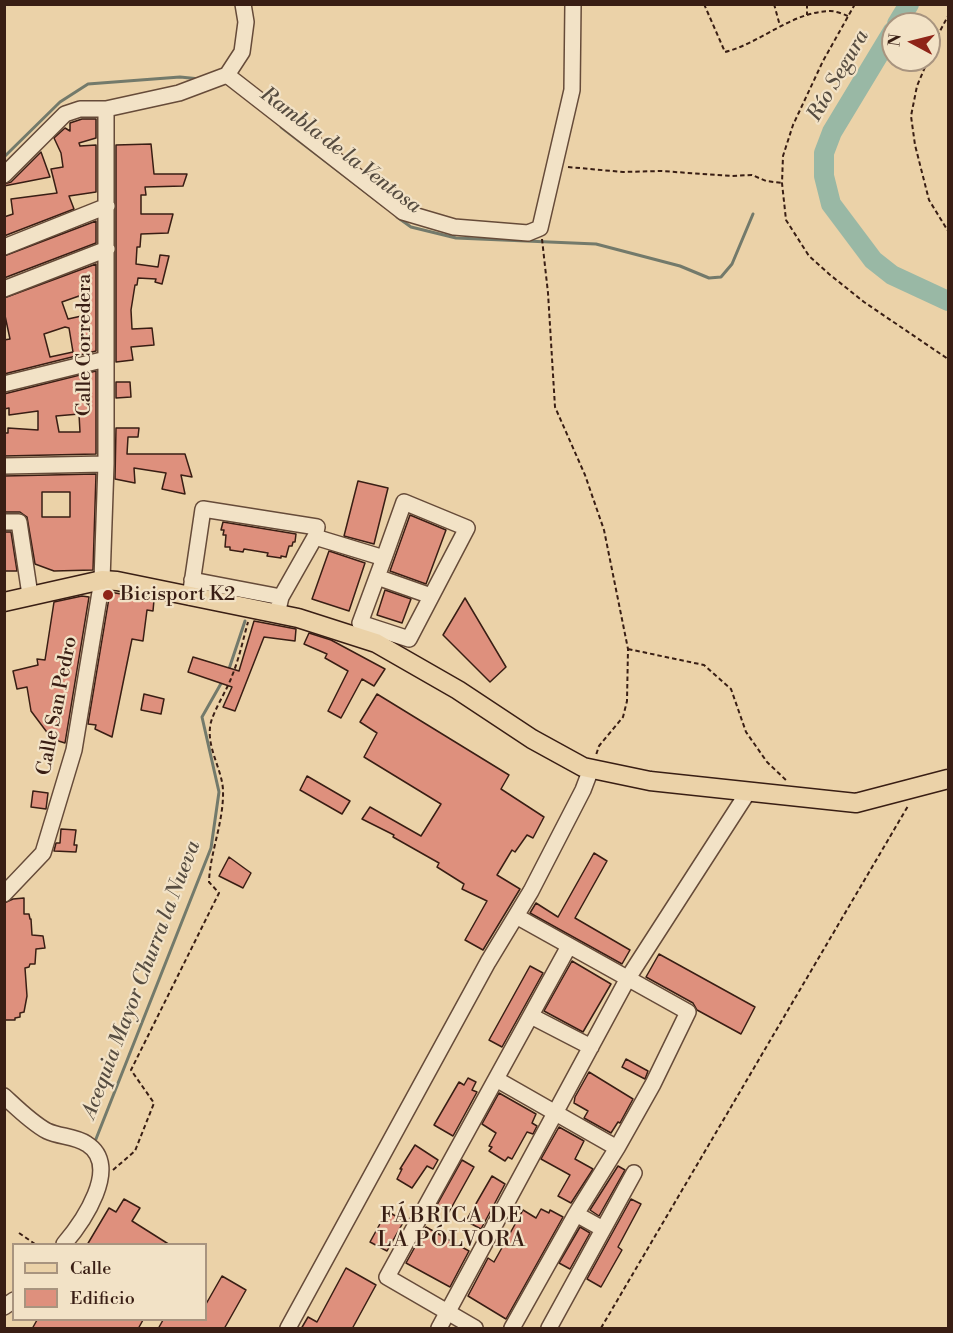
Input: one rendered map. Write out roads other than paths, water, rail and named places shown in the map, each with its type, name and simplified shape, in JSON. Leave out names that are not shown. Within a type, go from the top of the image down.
[{"type":"main road","points":[[4,602],[102,580],[191,589],[252,609],[279,606],[298,618],[376,643],[458,690],[532,739],[582,767],[650,781],[856,803],[948,779]]},
{"type":"street","points":[[4,175],[65,114],[80,109],[106,109],[179,93],[227,75],[242,52],[246,22],[243,4]]},
{"type":"street","points":[[227,75],[403,212],[454,227],[528,233],[540,228],[572,90],[573,4]]},
{"type":"street","name":"Calle Corredera","points":[[102,580],[106,464],[106,109]]},
{"type":"street","points":[[4,247],[107,206]]},
{"type":"street","points":[[4,289],[107,249]]},
{"type":"street","points":[[4,384],[106,359]]},
{"type":"street","points":[[4,466],[106,464]]},
{"type":"street","points":[[404,502],[467,528],[409,639],[360,623],[384,558],[404,502]]},
{"type":"street","points":[[316,532],[279,606],[191,589],[203,509],[316,532],[384,558]]},
{"type":"street","points":[[4,522],[19,522],[30,595]]},
{"type":"street","points":[[377,577],[431,596]]},
{"type":"street","name":"Calle San Pedro","points":[[4,894],[43,853],[74,750],[102,580]]},
{"type":"street","points":[[288,1329],[488,962],[531,891],[591,769]]},
{"type":"street","points":[[439,1329],[628,978],[748,792]]},
{"type":"street","points":[[512,1329],[576,1214],[653,1084],[687,1012],[516,916]]},
{"type":"street","points":[[475,1329],[387,1277],[569,946]]},
{"type":"street","points":[[531,1016],[591,1047]]},
{"type":"street","points":[[496,1079],[617,1148]]},
{"type":"street","points":[[4,1096],[47,1131],[88,1144],[99,1161],[100,1176],[95,1199],[66,1243]]},
{"type":"street","points":[[549,1329],[634,1173]]},
{"type":"street","points":[[576,1214],[603,1229]]},
{"type":"waterway","name":"Río Segura","points":[[904,12],[909,4]]},
{"type":"waterway","name":"Río Segura","points":[[881,51],[832,132],[824,153],[824,176],[831,204],[873,260],[892,275],[948,301]]},
{"type":"waterway","name":"Rambla de la Ventosa","points":[[4,157],[60,102],[88,84],[180,77],[200,79]]},
{"type":"waterway","name":"Rambla de la Ventosa","points":[[281,127],[385,207]]},
{"type":"waterway","name":"Rambla de la Ventosa","points":[[397,217],[411,227],[456,238],[596,244],[680,266],[709,278],[721,277],[732,264],[753,214]]},
{"type":"waterway","name":"Acequia Mayor Churra la Nueva","points":[[228,672],[245,621]]},
{"type":"waterway","name":"Acequia Mayor Churra la Nueva","points":[[94,1144],[211,848],[219,792],[202,717],[223,680]]},
{"type":"place","name":"Bicisport K2","points":[[108,595]]},
{"type":"district","name":"FÁBRICA DE LA PÓLVORA","points":[[452,1229]]}]
